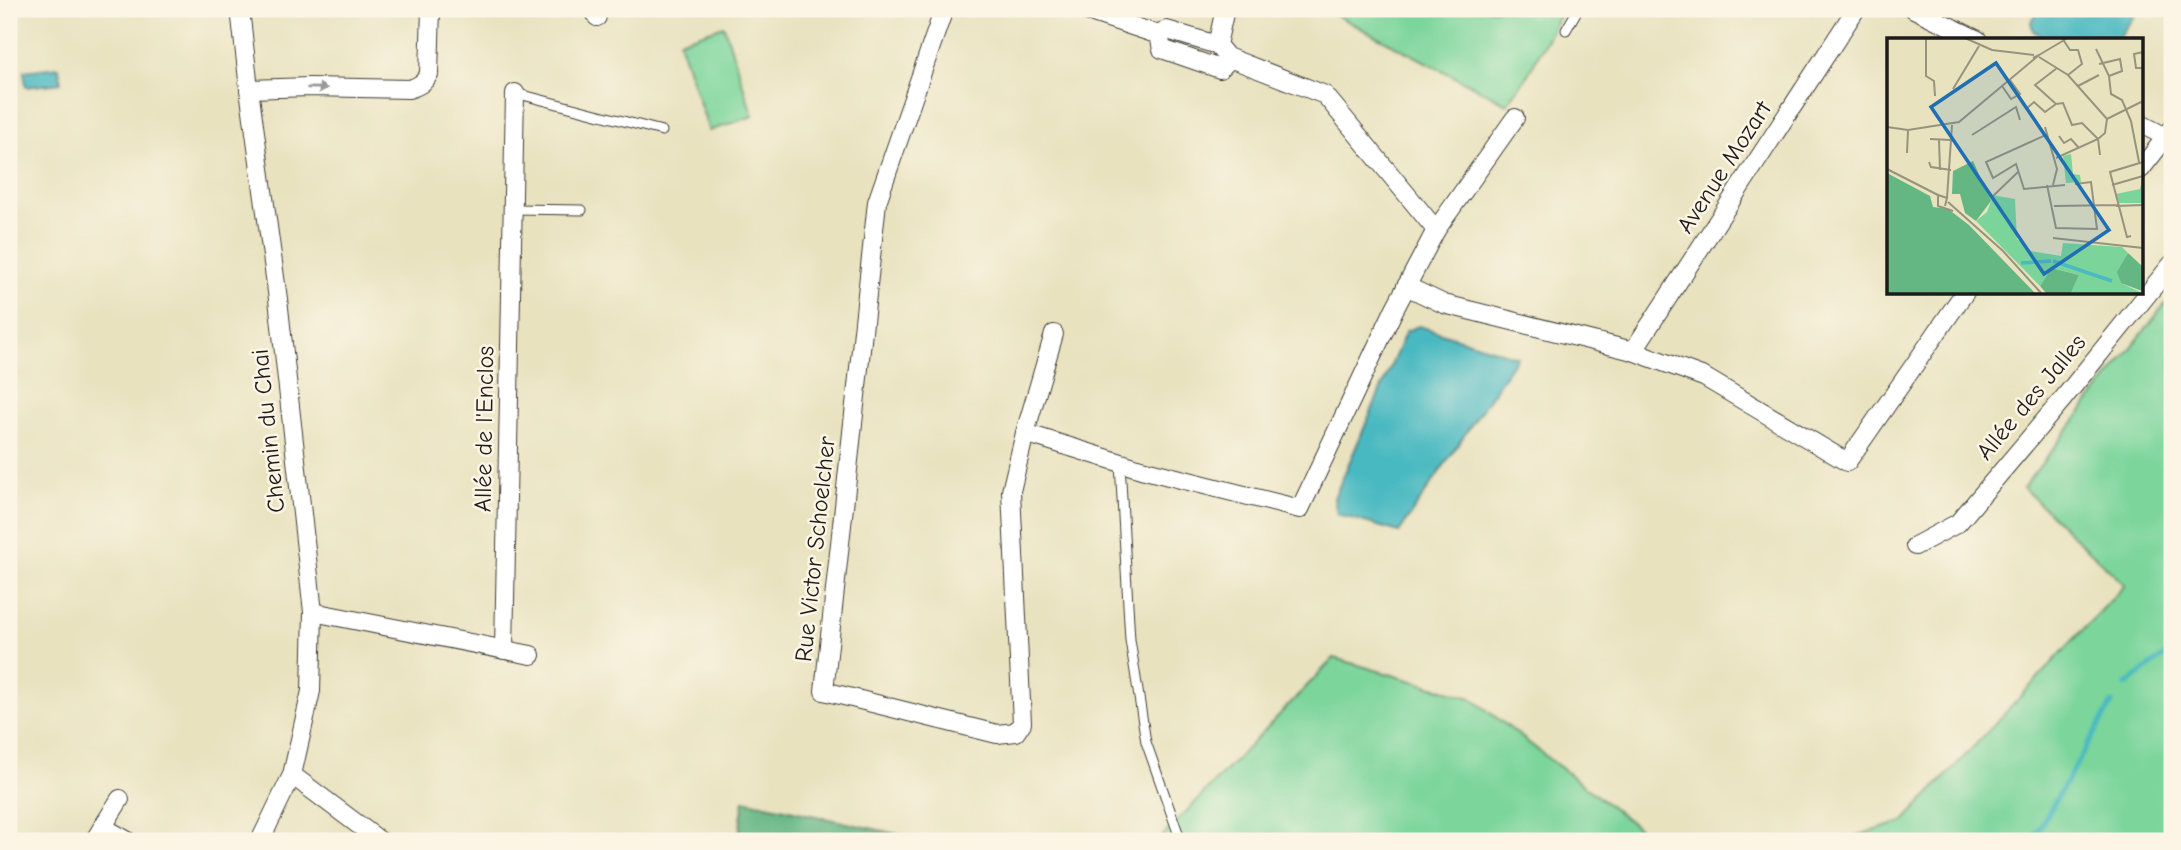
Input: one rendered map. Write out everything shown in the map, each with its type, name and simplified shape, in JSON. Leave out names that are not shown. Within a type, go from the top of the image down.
[{"type":"street","name":"Chemin du Chai","points":[[240,9],[278,299],[313,612],[311,691],[292,775],[260,841]]},
{"type":"street","points":[[249,89],[417,87],[425,82],[429,74],[431,9]]},
{"type":"street","name":"Rue Victor Schoelcher","points":[[944,9],[877,202],[824,691],[996,734],[1016,732],[1022,723],[1011,491],[1054,334]]},
{"type":"street","points":[[1081,9],[1159,36],[1167,30],[1325,95],[1436,230]]},
{"type":"street","points":[[1222,51],[1225,9]]},
{"type":"street","name":"Avenue Mozart","points":[[1633,351],[1856,9]]},
{"type":"street","points":[[1914,9],[1974,38]]},
{"type":"street","name":"Allée de l'Enclos","points":[[504,650],[516,93]]},
{"type":"street","points":[[1025,433],[1120,463],[1300,509],[1394,310],[1436,230],[1515,118]]},
{"type":"street","points":[[2142,124],[2169,133],[2142,168]]},
{"type":"street","name":"Allée des Jalles","points":[[1915,546],[1958,523],[2172,264]]},
{"type":"street","points":[[1406,286],[1444,304],[1633,351],[1704,377],[1847,462],[1964,294]]},
{"type":"street","points":[[313,612],[531,655]]},
{"type":"street","points":[[292,775],[380,841]]},
{"type":"street","points":[[120,799],[98,834],[128,841]]},
{"type":"lane","points":[[1566,30],[1578,9]]},
{"type":"lane","name":"Allée de l'Enclos","points":[[516,93],[662,131]]},
{"type":"lane","points":[[513,209],[582,210]]},
{"type":"lane","points":[[1120,463],[1130,640],[1146,742],[1181,841]]},
{"type":"green space","points":[[1324,9],[1563,9],[1526,78],[1507,104]]},
{"type":"green space","points":[[724,26],[753,116],[709,131],[679,41]]},
{"type":"green space","points":[[2172,295],[2172,841],[1838,841],[1903,822],[2125,585],[2023,488]]},
{"type":"green space","points":[[1334,658],[1471,698],[1655,841],[1158,841]]},
{"type":"green space","points":[[744,800],[928,841],[738,841]]},
{"type":"water","points":[[2040,9],[2139,9],[2118,38],[2047,38],[2033,31],[2031,22]]},
{"type":"water","points":[[59,67],[61,83],[26,87],[24,71]]},
{"type":"water","points":[[1419,326],[1517,357],[1399,532],[1337,514],[1334,498],[1406,331]]},
{"type":"waterway","points":[[2126,685],[2172,650]]},
{"type":"waterway","points":[[2032,841],[2112,703]]}]
